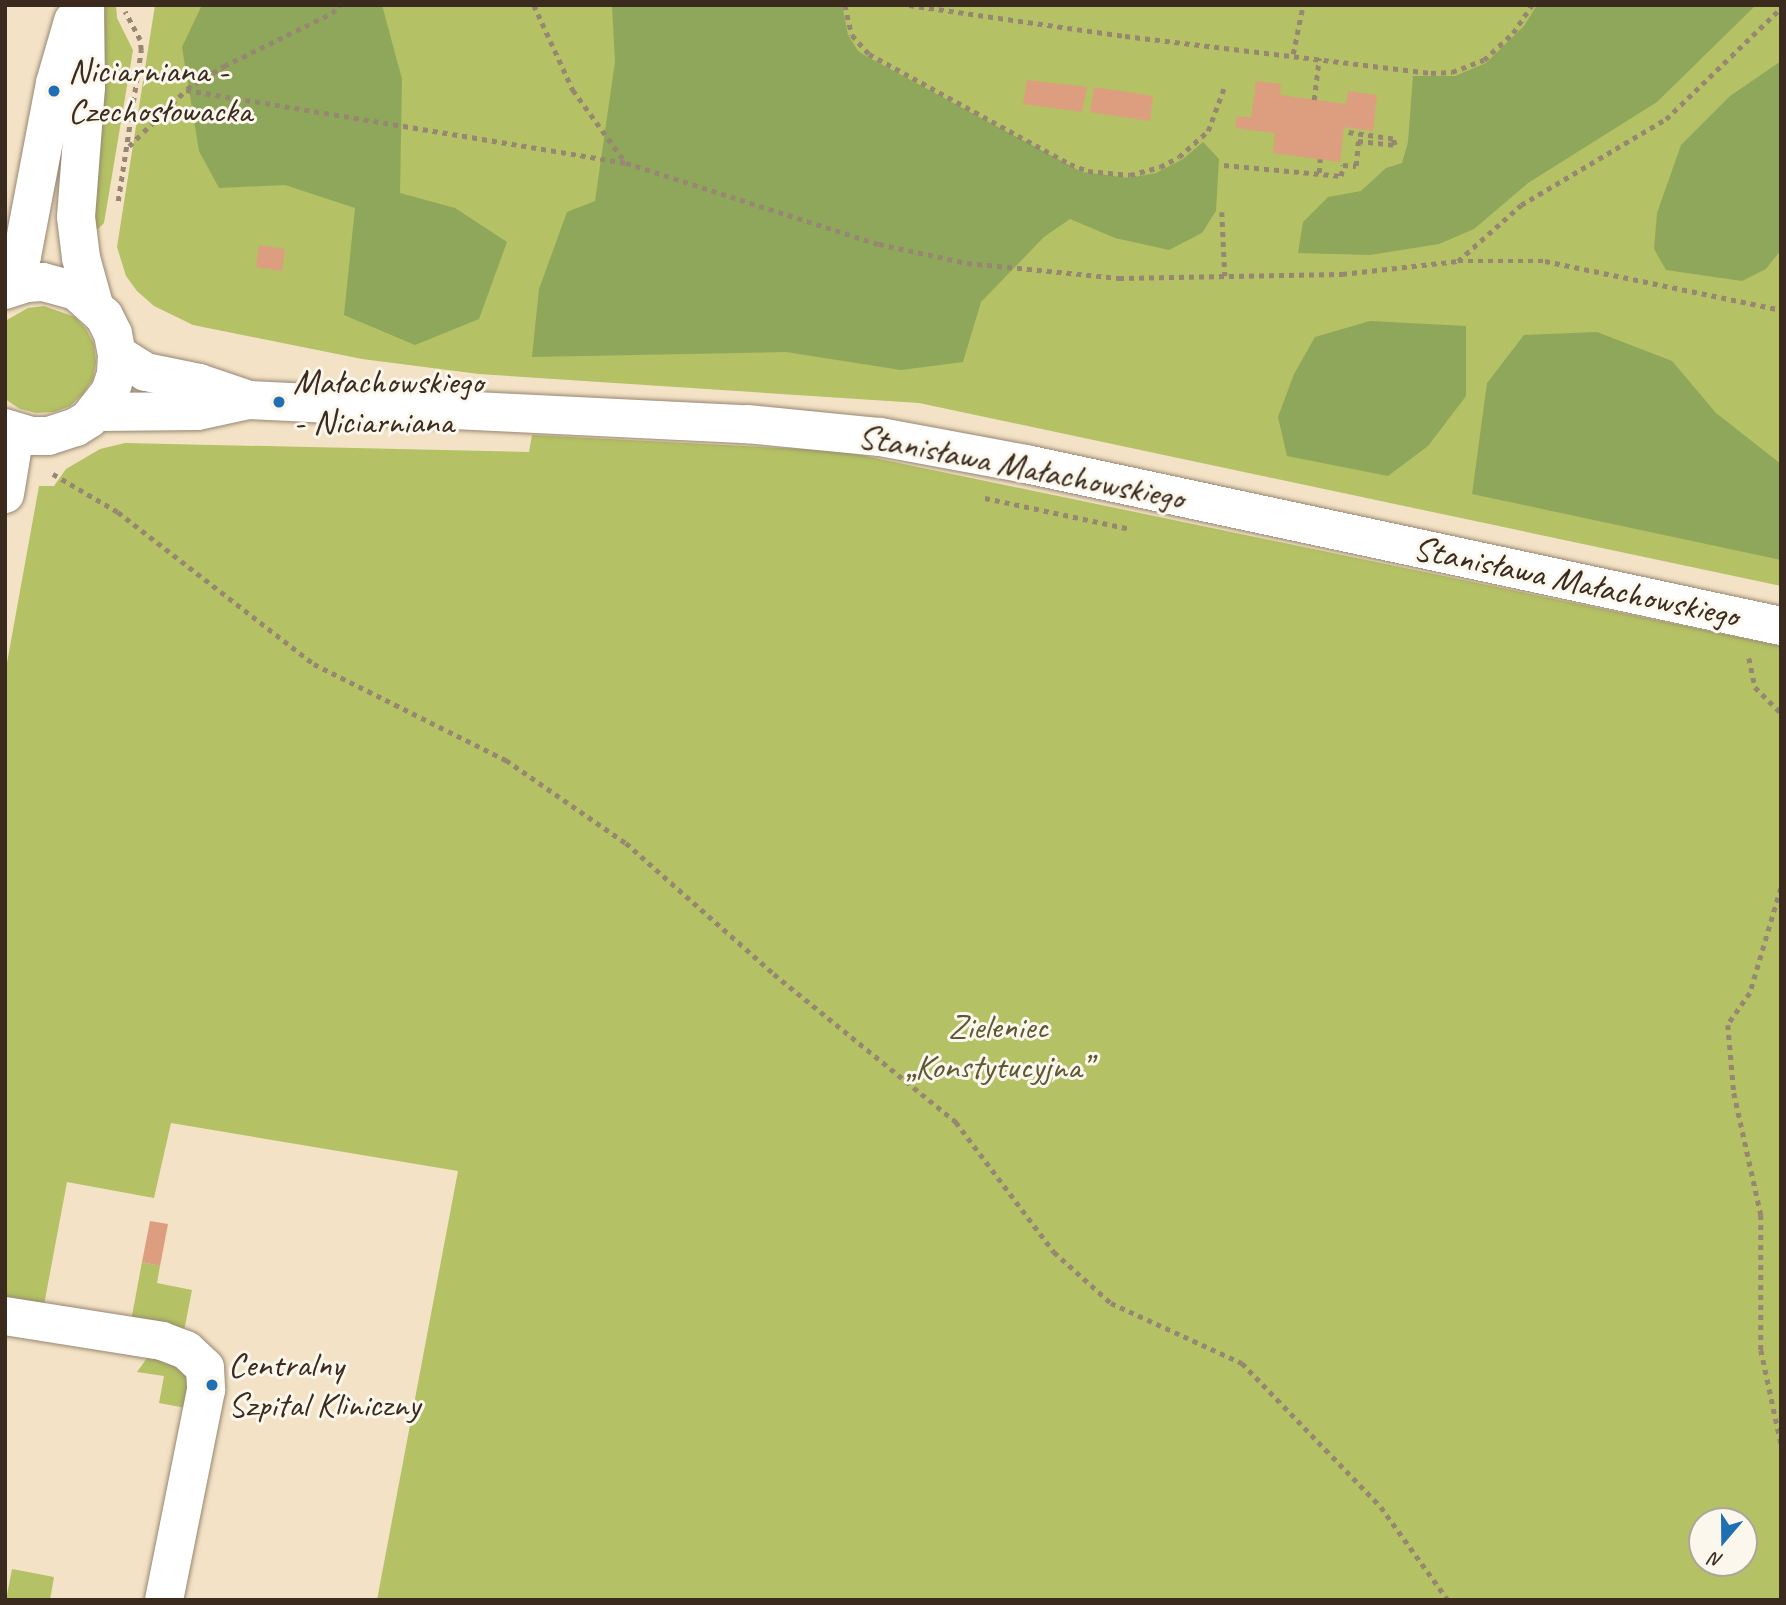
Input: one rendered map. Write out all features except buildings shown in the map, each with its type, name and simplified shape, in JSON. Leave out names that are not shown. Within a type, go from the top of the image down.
[{"type":"street","points":[[7,289],[22,256],[55,83],[78,5]]},
{"type":"street","points":[[5,494],[10,430],[32,436],[62,433],[97,412],[110,392],[117,354],[113,334],[94,305],[80,258],[76,217],[86,87],[85,5]]},
{"type":"street","points":[[7,289],[43,282],[60,285],[94,305]]},
{"type":"street","name":"Stanisława Małachowskiego","points":[[117,354],[146,372],[199,383],[248,400]]},
{"type":"street","name":"Stanisława Małachowskiego","points":[[97,412],[198,411],[248,400],[747,424],[880,436],[1026,464],[1781,626]]},
{"type":"street","points":[[5,1316],[162,1341],[186,1350],[205,1368],[206,1390],[164,1600]]},
{"type":"path","points":[[117,206],[141,50],[140,40],[126,17],[124,5]]},
{"type":"path","points":[[128,146],[186,90],[224,66],[332,13],[340,5]]},
{"type":"path","points":[[534,5],[573,90],[626,163]]},
{"type":"path","points":[[845,5],[852,35],[869,54],[1070,164],[1088,171],[1130,174],[1160,167],[1180,157],[1209,131],[1224,88]]},
{"type":"path","points":[[909,5],[1125,36],[1293,54],[1406,71],[1452,72],[1484,60],[1513,33],[1532,5]]},
{"type":"path","points":[[1293,54],[1303,5]]},
{"type":"path","points":[[1377,5],[1397,5]]},
{"type":"path","points":[[1458,261],[1521,205],[1666,118],[1781,8]]},
{"type":"path","points":[[1314,100],[1319,58]]},
{"type":"path","points":[[186,90],[626,163],[879,244],[967,263],[1119,278],[1342,274],[1458,261],[1545,261],[1781,310]]},
{"type":"path","points":[[1224,165],[1341,176],[1343,165],[1356,166],[1358,141],[1395,145],[1393,139],[1344,132]]},
{"type":"path","points":[[1319,173],[1320,159]]},
{"type":"path","points":[[1222,212],[1225,276]]},
{"type":"path","points":[[52,473],[118,512],[314,664],[506,760],[626,844],[774,974],[956,1122],[1054,1252],[1111,1303],[1241,1363],[1381,1507],[1448,1600]]},
{"type":"path","points":[[974,496],[1135,529]]},
{"type":"path","points":[[1748,650],[1755,687],[1781,713]]},
{"type":"path","points":[[1781,888],[1751,993],[1728,1025],[1734,1093],[1761,1215],[1761,1350],[1781,1443]]},
{"type":"green space","points":[[105,5],[116,5],[117,18],[133,50],[104,223],[98,229],[87,227]]},
{"type":"green space","points":[[155,5],[1781,5],[1781,586],[919,403],[479,374],[362,359],[193,325],[154,306],[137,291],[126,276],[117,247]]},
{"type":"green space","points":[[202,5],[382,5],[402,79],[400,193],[455,208],[507,242],[479,319],[415,345],[344,315],[355,208],[285,185],[219,188],[199,151],[182,47]]},
{"type":"green space","points":[[612,5],[842,5],[848,35],[858,51],[1082,172],[1129,178],[1156,173],[1183,159],[1203,142],[1219,159],[1216,211],[1202,233],[1169,250],[1115,238],[1070,219],[1044,237],[981,302],[963,362],[901,370],[786,352],[532,357],[539,289],[567,212],[595,201],[615,62]]},
{"type":"green space","points":[[1537,5],[1756,5],[1657,102],[1528,183],[1474,229],[1439,244],[1370,255],[1298,253],[1303,222],[1328,197],[1361,191],[1386,168],[1402,163],[1408,142],[1413,76],[1455,76],[1486,63],[1524,26]]},
{"type":"green space","points":[[1781,61],[1781,250],[1766,269],[1742,281],[1666,270],[1654,249],[1657,213],[1681,145],[1730,96]]},
{"type":"green space","points":[[44,306],[75,317],[94,344],[96,362],[93,379],[83,394],[70,406],[54,412],[36,413],[20,409],[5,399],[5,321],[28,308]]},
{"type":"green space","points":[[1370,321],[1466,326],[1466,396],[1428,446],[1388,476],[1287,456],[1278,417],[1294,374],[1315,337]]},
{"type":"green space","points":[[1597,332],[1672,361],[1716,413],[1781,464],[1781,560],[1472,494],[1487,383],[1524,335]]},
{"type":"green space","name":"Zieleniec „Konstytucyjna”","points":[[532,435],[841,451],[1781,646],[1781,1600],[377,1600],[458,1171],[171,1123],[154,1198],[67,1182],[44,1305],[5,1298],[5,674],[39,486],[54,486],[66,469],[100,449],[125,443],[529,452]]},
{"type":"green space","points":[[142,1262],[160,1266],[157,1283],[192,1290],[184,1331],[131,1321]]},
{"type":"green space","points":[[147,1358],[175,1362],[188,1377],[186,1408],[159,1403],[164,1376],[137,1372]]},
{"type":"green space","points":[[12,1569],[54,1577],[50,1600],[6,1600]]},
{"type":"place","name":"Niciarniana - Czechosłowacka","points":[[54,91]]},
{"type":"place","name":"Małachowskiego - Niciarniana","points":[[279,402]]},
{"type":"place","name":"Centralny Szpital Kliniczny","points":[[212,1385]]}]
